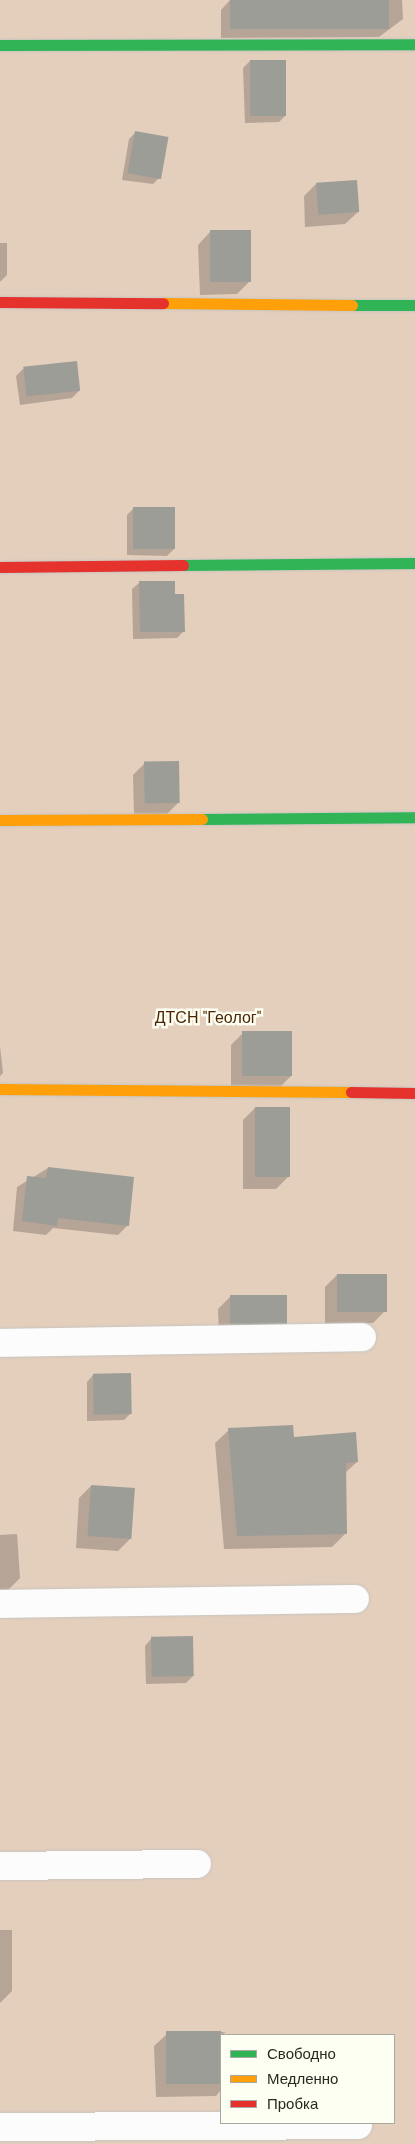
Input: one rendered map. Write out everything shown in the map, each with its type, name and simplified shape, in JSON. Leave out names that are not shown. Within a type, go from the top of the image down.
[{"type":"street","points":[[0,45],[415,44]]},
{"type":"street","points":[[0,302],[415,305]]},
{"type":"street","points":[[0,568],[415,563]]},
{"type":"street","points":[[0,820],[415,817]]},
{"type":"street","points":[[0,1089],[415,1093]]},
{"type":"street","points":[[0,1343],[362,1337]]},
{"type":"street","points":[[0,1604],[355,1599]]},
{"type":"street","points":[[0,1866],[197,1864]]},
{"type":"street","points":[[0,2128],[358,2124]]},
{"type":"green space","name":"ДТСН \"Геолог\"","points":[[0,0],[415,0],[415,2144],[0,2144]]},
{"type":"building","points":[[230,0],[389,0],[389,29],[230,29]]},
{"type":"building","points":[[250,60],[286,60],[286,116],[250,116]]},
{"type":"building","points":[[135,131],[168,137],[161,179],[128,173]]},
{"type":"building","points":[[357,180],[359,212],[318,215],[316,183]]},
{"type":"building","points":[[210,230],[251,230],[251,282],[210,282]]},
{"type":"building","points":[[77,361],[80,391],[26,396],[23,367]]},
{"type":"building","points":[[133,507],[175,507],[175,549],[133,549]]},
{"type":"building","points":[[139,581],[175,581],[175,594],[184,594],[185,632],[140,632]]},
{"type":"building","points":[[179,761],[180,803],[145,804],[144,762]]},
{"type":"building","points":[[242,1031],[292,1031],[292,1076],[242,1076]]},
{"type":"building","points":[[255,1107],[290,1107],[290,1177],[255,1177]]},
{"type":"building","points":[[48,1167],[134,1177],[129,1226],[58,1218],[57,1226],[22,1221],[27,1176],[46,1178]]},
{"type":"building","points":[[337,1274],[387,1274],[387,1312],[337,1312]]},
{"type":"building","points":[[230,1295],[287,1295],[287,1324],[230,1324]]},
{"type":"building","points":[[131,1373],[132,1414],[94,1415],[93,1374]]},
{"type":"building","points":[[293,1425],[294,1437],[356,1432],[358,1462],[346,1463],[347,1534],[237,1536],[228,1428]]},
{"type":"building","points":[[91,1485],[135,1488],[131,1539],[87,1536]]},
{"type":"building","points":[[193,1636],[194,1676],[152,1677],[151,1637]]},
{"type":"building","points":[[166,2031],[221,2031],[220,2084],[166,2084]]},
{"type":"traffic: fast","points":[[0,45],[415,44]]},
{"type":"traffic: fast","points":[[352,305],[415,305]]},
{"type":"traffic: fast","points":[[183,565],[415,563]]},
{"type":"traffic: fast","points":[[202,819],[415,817]]},
{"type":"traffic: slow","points":[[163,303],[352,305]]},
{"type":"traffic: slow","points":[[0,820],[202,819]]},
{"type":"traffic: slow","points":[[0,1089],[351,1092]]},
{"type":"traffic: jam","points":[[0,302],[163,303]]},
{"type":"traffic: jam","points":[[0,567],[183,565]]},
{"type":"traffic: jam","points":[[351,1092],[415,1093]]}]
